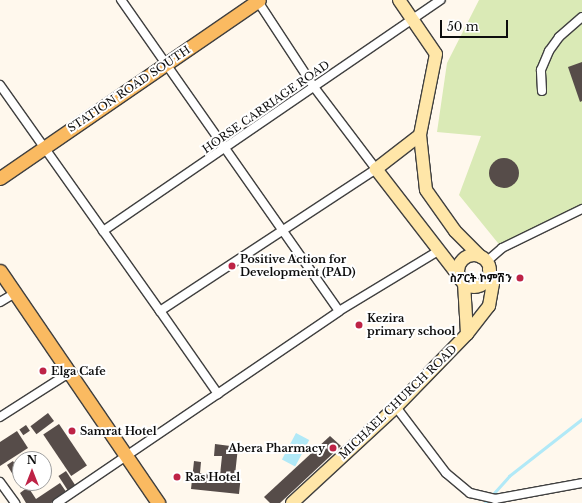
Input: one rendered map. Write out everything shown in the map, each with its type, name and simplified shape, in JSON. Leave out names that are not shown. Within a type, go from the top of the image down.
[{"type":"main road","name":"STATION ROAD SOUTH","points":[[0,178],[258,0]]},
{"type":"main road","points":[[399,0],[433,49],[436,62],[420,135],[426,190],[447,221],[486,263]]},
{"type":"main road","points":[[420,135],[376,169],[461,279],[480,285],[486,263]]},
{"type":"main road","points":[[467,334],[459,266],[464,258],[486,263]]},
{"type":"main road","name":"MICHAEL CHURCH ROAD","points":[[292,503],[396,406],[467,334],[489,306],[493,283],[486,263]]},
{"type":"main road","points":[[0,271],[148,503]]},
{"type":"main road","points":[[0,281],[5,299],[67,375]]},
{"type":"main road","points":[[121,459],[158,503]]},
{"type":"street","points":[[121,0],[166,63],[224,150],[339,311]]},
{"type":"street","points":[[160,311],[376,169],[314,87],[258,0]]},
{"type":"street","name":"HORSE CARRIAGE ROAD","points":[[103,231],[224,150],[440,0]]},
{"type":"street","points":[[542,91],[541,70],[549,51],[559,37],[582,17]]},
{"type":"street","points":[[0,85],[218,394]]},
{"type":"street","points":[[486,263],[502,248],[582,209]]},
{"type":"street","points":[[57,503],[339,311],[438,251]]},
{"type":"street","points":[[0,417],[67,375]]},
{"type":"street","points":[[396,406],[446,473],[460,487],[483,497],[495,499],[582,483]]},
{"type":"street","points":[[0,482],[15,503]]},
{"type":"green space","points":[[479,0],[582,0],[582,209],[502,248],[459,195],[481,136],[437,132],[447,63]]},
{"type":"water","points":[[296,433],[309,440],[295,467],[282,459]]},
{"type":"building","points":[[582,62],[582,101],[580,102],[568,67]]},
{"type":"building","points":[[504,158],[515,162],[519,173],[515,184],[504,188],[493,184],[489,173],[493,162]]},
{"type":"building","points":[[48,413],[54,421],[36,434],[30,426]]},
{"type":"building","points":[[59,424],[87,465],[71,476],[43,435]]},
{"type":"building","points":[[26,425],[30,431],[23,435],[19,429]]},
{"type":"building","points":[[17,431],[28,448],[23,451],[12,451],[12,458],[0,466],[0,442]]},
{"type":"building","points":[[330,436],[341,446],[280,503],[270,503],[264,497]]},
{"type":"building","points":[[215,444],[238,447],[235,475],[241,475],[239,494],[191,489],[194,461],[201,462],[200,473],[220,475],[222,456],[214,456]]},
{"type":"building","points":[[12,462],[12,473],[7,465]]},
{"type":"building","points":[[66,471],[75,485],[68,490],[58,476]]},
{"type":"building","points":[[60,483],[67,493],[51,503],[26,503],[20,493],[23,491],[31,491],[36,499],[48,491],[52,491],[52,488]]},
{"type":"waterway","points":[[485,503],[509,476],[582,419]]},
{"type":"place","name":"Positive Action for Development (PAD)","points":[[232,266]]},
{"type":"place","name":"ስፖርት ኮምሽን","points":[[520,278]]},
{"type":"place","name":"Kezira primary school","points":[[359,325]]},
{"type":"place","name":"Elga Cafe","points":[[43,371]]},
{"type":"place","name":"Samrat Hotel","points":[[72,431]]},
{"type":"place","name":"Abera Pharmacy","points":[[333,448]]},
{"type":"place","name":"Ras Hotel","points":[[177,477]]}]
